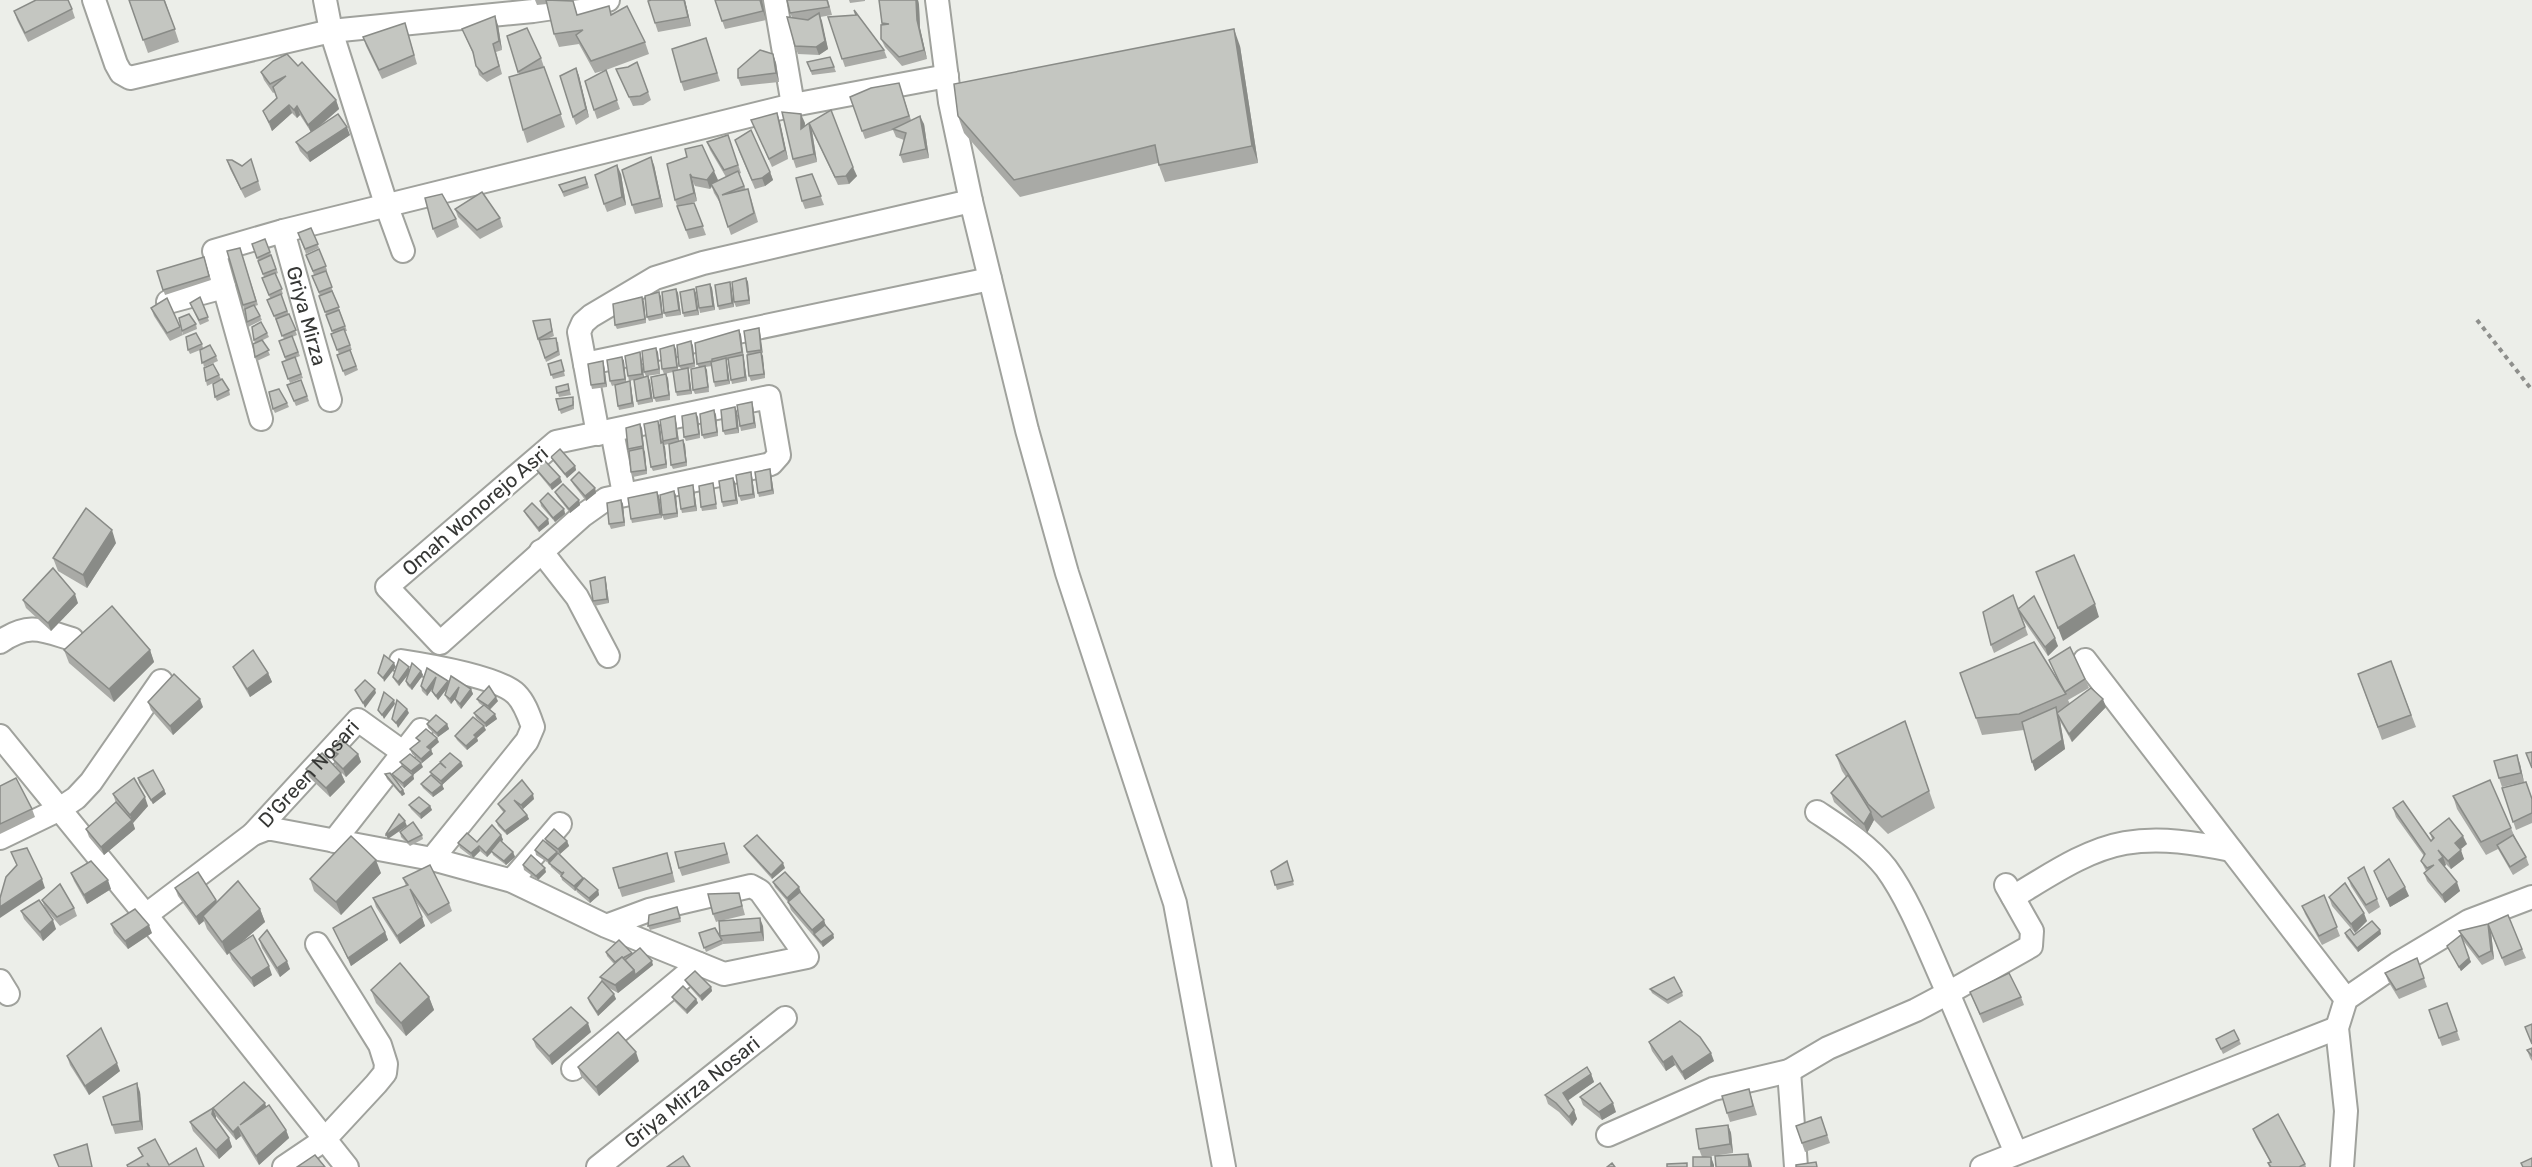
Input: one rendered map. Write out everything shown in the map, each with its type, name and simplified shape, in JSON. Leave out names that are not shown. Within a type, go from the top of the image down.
[{"type":"street","points":[[94,0],[116,64],[121,72],[130,78],[331,31],[532,5],[608,0]]},
{"type":"street","points":[[325,0],[331,31],[403,251]]},
{"type":"street","points":[[775,0],[793,105]]},
{"type":"street","points":[[937,0],[950,102],[971,201],[1027,430],[1067,573],[1176,903],[1224,1167]]},
{"type":"street","points":[[261,418],[214,251],[283,231],[793,105],[947,76]]},
{"type":"street","points":[[624,494],[585,364],[579,332],[583,323],[624,295],[655,278],[703,263],[971,201]]},
{"type":"street","name":"Griya Mirza","points":[[283,231],[330,400]]},
{"type":"street","points":[[585,364],[990,279]]},
{"type":"street","points":[[168,303],[224,287]]},
{"type":"street","name":"Omah Wonorejo Asri","points":[[769,397],[778,456],[771,464],[624,494],[606,499],[593,507],[440,643],[387,587],[556,442],[769,397]]},
{"type":"street","points":[[541,551],[577,597],[608,656]]},
{"type":"street","points":[[0,642],[25,628],[37,628],[72,639]]},
{"type":"street","points":[[2085,660],[2346,999]]},
{"type":"street","points":[[401,661],[460,672],[512,691],[520,699],[533,727],[527,741],[432,859]]},
{"type":"street","points":[[0,838],[58,810],[75,798],[91,782],[161,681]]},
{"type":"street","name":"D'Green Nosari","points":[[253,834],[358,720],[404,753]]},
{"type":"street","points":[[334,841],[421,730]]},
{"type":"street","points":[[0,736],[347,1167]]},
{"type":"street","points":[[1817,812],[1844,830],[1885,867],[1900,890],[1948,993],[2016,1154]]},
{"type":"street","points":[[512,881],[560,824]]},
{"type":"street","name":"D'Green Nosari","points":[[253,834],[266,828],[272,829],[432,859],[512,881],[606,926],[724,974],[807,957],[760,891],[751,886],[649,910],[606,926]]},
{"type":"street","points":[[146,915],[253,834]]},
{"type":"street","points":[[1608,1135],[1713,1089],[1789,1071],[1828,1047],[1916,1010],[2031,945],[2032,931],[2009,891],[2095,853],[2124,843],[2164,840],[2231,850]]},
{"type":"street","points":[[2342,1167],[2346,1111],[2337,1028],[2346,999],[2397,964],[2469,921],[2532,897]]},
{"type":"street","points":[[284,1167],[324,1140],[385,1073],[386,1064],[380,1045],[317,944]]},
{"type":"street","points":[[573,1069],[699,964]]},
{"type":"street","name":"Griya Mirza Nosari","points":[[598,1167],[785,1018]]},
{"type":"street","points":[[1982,1167],[2337,1028]]},
{"type":"street","points":[[1789,1071],[1796,1167]]},
{"type":"path","points":[[2478,320],[2532,390]]},
{"type":"building","points":[[36,0],[68,0],[72,9],[25,33],[14,11]]},
{"type":"building","points":[[129,0],[164,0],[175,29],[143,40]]},
{"type":"building","points":[[546,0],[573,1],[577,15],[609,6],[611,15],[627,6],[645,42],[591,61],[576,35],[583,30],[554,34]]},
{"type":"building","points":[[684,0],[688,17],[655,23],[648,1]]},
{"type":"building","points":[[715,0],[760,0],[763,11],[722,21]]},
{"type":"building","points":[[787,0],[827,0],[829,7],[790,13]]},
{"type":"building","points":[[879,0],[916,0],[917,20],[924,50],[899,57],[881,39],[881,25],[889,24],[882,23]]},
{"type":"building","points":[[854,10],[884,50],[842,59],[828,17],[856,15]]},
{"type":"building","points":[[819,13],[825,41],[816,47],[795,46],[787,17],[808,20]]},
{"type":"building","points":[[495,16],[499,41],[493,44],[499,66],[483,74],[476,66],[473,52],[462,29]]},
{"type":"building","points":[[405,23],[414,55],[379,70],[363,37]]},
{"type":"building","points":[[527,28],[541,58],[518,72],[507,36]]},
{"type":"building","points":[[1234,29],[1252,146],[1159,165],[1155,145],[1014,180],[958,116],[954,84]]},
{"type":"building","points":[[706,38],[717,73],[681,82],[672,49]]},
{"type":"building","points":[[760,50],[773,54],[776,73],[738,78],[738,69]]},
{"type":"building","points":[[287,54],[298,66],[302,62],[336,100],[308,125],[297,106],[294,110],[289,105],[269,122],[263,111],[277,98],[273,87],[286,76],[270,84],[261,72],[273,61]]},
{"type":"building","points":[[830,57],[834,67],[811,71],[807,62]]},
{"type":"building","points":[[637,62],[648,92],[640,96],[629,97],[616,69],[628,67]]},
{"type":"building","points":[[544,67],[561,114],[523,130],[509,77]]},
{"type":"building","points":[[576,68],[586,109],[573,117],[560,76]]},
{"type":"building","points":[[606,70],[617,100],[594,110],[585,81]]},
{"type":"building","points":[[899,83],[909,116],[862,131],[850,97],[871,88]]},
{"type":"building","points":[[831,110],[853,167],[846,176],[835,177],[809,123]]},
{"type":"building","points":[[782,112],[801,114],[801,129],[809,123],[814,154],[793,159]]},
{"type":"building","points":[[777,113],[785,150],[769,159],[751,120]]},
{"type":"building","points":[[338,114],[347,127],[307,153],[296,142]]},
{"type":"building","points":[[920,116],[926,149],[900,155],[906,133],[893,129]]},
{"type":"building","points":[[751,130],[770,172],[762,178],[752,180],[735,140]]},
{"type":"building","points":[[728,135],[738,165],[724,170],[707,142]]},
{"type":"building","points":[[702,145],[714,171],[707,180],[692,177],[690,174],[694,193],[675,200],[667,164],[687,157],[685,149]]},
{"type":"building","points":[[651,157],[660,198],[632,205],[622,170]]},
{"type":"building","points":[[251,159],[258,181],[241,189],[227,160],[232,160],[242,166]]},
{"type":"building","points":[[617,165],[622,197],[604,204],[595,175]]},
{"type":"building","points":[[738,171],[744,186],[722,195],[748,189],[754,213],[728,227],[718,196],[711,184]]},
{"type":"building","points":[[812,174],[821,196],[802,201],[796,178]]},
{"type":"building","points":[[585,177],[587,184],[563,192],[559,185]]},
{"type":"building","points":[[482,192],[500,218],[477,230],[455,209]]},
{"type":"building","points":[[442,194],[456,219],[433,229],[425,198]]},
{"type":"building","points":[[694,203],[703,226],[686,230],[677,206]]},
{"type":"building","points":[[311,228],[318,244],[305,249],[298,233]]},
{"type":"building","points":[[265,239],[270,252],[257,258],[252,244]]},
{"type":"building","points":[[240,248],[256,301],[243,305],[227,251]]},
{"type":"building","points":[[319,249],[326,266],[313,271],[306,255]]},
{"type":"building","points":[[271,255],[276,269],[263,274],[258,261]]},
{"type":"building","points":[[204,257],[209,276],[163,290],[157,271]]},
{"type":"building","points":[[326,271],[332,287],[319,292],[312,276]]},
{"type":"building","points":[[275,273],[282,289],[269,295],[262,278]]},
{"type":"building","points":[[746,278],[749,300],[734,302],[732,282]]},
{"type":"building","points":[[730,282],[732,303],[718,306],[715,285]]},
{"type":"building","points":[[710,284],[713,306],[699,308],[696,287]]},
{"type":"building","points":[[676,289],[679,310],[664,313],[662,292]]},
{"type":"building","points":[[694,289],[697,310],[683,313],[680,292]]},
{"type":"building","points":[[332,291],[339,307],[325,312],[319,296]]},
{"type":"building","points":[[659,292],[662,314],[647,317],[645,296]]},
{"type":"building","points":[[281,294],[287,311],[274,316],[267,300]]},
{"type":"building","points":[[200,297],[208,317],[199,320],[190,303]]},
{"type":"building","points":[[642,297],[645,319],[615,325],[613,304]]},
{"type":"building","points":[[167,298],[180,327],[167,333],[151,308]]},
{"type":"building","points":[[254,305],[260,316],[247,322],[245,309]]},
{"type":"building","points":[[339,310],[345,326],[332,331],[326,315]]},
{"type":"building","points":[[189,314],[196,324],[182,331],[179,318]]},
{"type":"building","points":[[289,314],[296,330],[282,336],[276,319]]},
{"type":"building","points":[[550,319],[552,331],[538,339],[533,321]]},
{"type":"building","points":[[261,322],[267,333],[254,340],[252,327]]},
{"type":"building","points":[[759,328],[761,350],[747,352],[744,331]]},
{"type":"building","points":[[344,329],[350,345],[337,350],[331,334]]},
{"type":"building","points":[[739,330],[742,352],[697,364],[695,343]]},
{"type":"building","points":[[196,333],[202,344],[188,350],[186,337]]},
{"type":"building","points":[[292,336],[298,352],[285,357],[279,341]]},
{"type":"building","points":[[556,338],[558,351],[545,358],[539,340]]},
{"type":"building","points":[[262,340],[269,350],[255,357],[253,344]]},
{"type":"building","points":[[691,341],[694,363],[679,366],[677,345]]},
{"type":"building","points":[[210,345],[216,356],[202,363],[200,350]]},
{"type":"building","points":[[674,345],[677,367],[662,369],[660,349]]},
{"type":"building","points":[[656,348],[659,369],[644,372],[642,351]]},
{"type":"building","points":[[350,350],[356,366],[343,371],[337,355]]},
{"type":"building","points":[[640,352],[642,374],[628,376],[625,356]]},
{"type":"building","points":[[761,352],[764,374],[749,376],[747,355]]},
{"type":"building","points":[[743,355],[745,377],[731,380],[728,358]]},
{"type":"building","points":[[295,357],[301,374],[288,379],[282,362]]},
{"type":"building","points":[[622,357],[625,379],[610,381],[607,360]]},
{"type":"building","points":[[726,358],[728,380],[714,382],[711,362]]},
{"type":"building","points":[[561,360],[564,371],[551,375],[548,364]]},
{"type":"building","points":[[603,361],[605,383],[591,385],[588,364]]},
{"type":"building","points":[[213,364],[219,375],[206,381],[204,368]]},
{"type":"building","points":[[705,366],[708,387],[693,390],[691,369]]},
{"type":"building","points":[[688,368],[690,390],[676,392],[673,371]]},
{"type":"building","points":[[666,374],[669,395],[654,398],[651,377]]},
{"type":"building","points":[[648,376],[651,398],[637,401],[634,380]]},
{"type":"building","points":[[222,379],[229,390],[215,397],[213,384]]},
{"type":"building","points":[[301,380],[307,396],[294,401],[287,385]]},
{"type":"building","points":[[630,381],[632,403],[618,406],[615,385]]},
{"type":"building","points":[[568,384],[569,390],[557,393],[556,387]]},
{"type":"building","points":[[279,389],[287,403],[273,409],[269,392]]},
{"type":"building","points":[[573,397],[573,405],[559,410],[556,399]]},
{"type":"building","points":[[752,402],[754,423],[740,426],[737,405]]},
{"type":"building","points":[[735,407],[737,428],[723,431],[721,410]]},
{"type":"building","points":[[714,410],[717,432],[702,435],[700,414]]},
{"type":"building","points":[[696,413],[699,434],[684,437],[682,416]]},
{"type":"building","points":[[675,416],[677,438],[663,441],[660,420]]},
{"type":"building","points":[[658,421],[666,464],[651,467],[644,424]]},
{"type":"building","points":[[640,424],[643,446],[628,449],[626,428]]},
{"type":"building","points":[[683,440],[686,462],[671,465],[669,444]]},
{"type":"building","points":[[643,448],[646,470],[631,472],[629,451]]},
{"type":"building","points":[[560,449],[575,466],[565,474],[551,457]]},
{"type":"building","points":[[545,461],[560,477],[550,485],[536,469]]},
{"type":"building","points":[[770,469],[772,490],[758,493],[755,472]]},
{"type":"building","points":[[579,472],[595,488],[585,496],[571,480]]},
{"type":"building","points":[[751,472],[753,494],[739,496],[736,475]]},
{"type":"building","points":[[733,478],[736,500],[722,502],[719,481]]},
{"type":"building","points":[[713,483],[716,504],[701,507],[699,486]]},
{"type":"building","points":[[563,484],[579,500],[569,509],[555,492]]},
{"type":"building","points":[[693,485],[695,506],[681,509],[678,488]]},
{"type":"building","points":[[674,491],[677,513],[662,515],[660,495]]},
{"type":"building","points":[[657,492],[660,514],[631,519],[628,498]]},
{"type":"building","points":[[548,493],[564,509],[553,518],[540,501]]},
{"type":"building","points":[[621,500],[624,522],[609,524],[607,503]]},
{"type":"building","points":[[532,503],[548,519],[538,528],[524,511]]},
{"type":"building","points":[[86,508],[112,530],[83,575],[53,558]]},
{"type":"building","points":[[2074,555],[2095,604],[2058,628],[2036,572]]},
{"type":"building","points":[[53,568],[75,594],[48,623],[23,600]]},
{"type":"building","points":[[605,577],[607,599],[593,601],[590,581]]},
{"type":"building","points":[[2013,595],[2025,627],[1991,645],[1983,612]]},
{"type":"building","points":[[2034,596],[2055,638],[2045,647],[2018,609]]},
{"type":"building","points":[[112,606],[150,650],[109,689],[64,650]]},
{"type":"building","points":[[2034,642],[2066,694],[2019,714],[1976,718],[1960,673]]},
{"type":"building","points":[[2070,647],[2085,679],[2065,692],[2049,660]]},
{"type":"building","points":[[253,650],[268,673],[247,689],[233,667]]},
{"type":"building","points":[[384,655],[394,663],[383,678],[378,673]]},
{"type":"building","points":[[399,659],[409,667],[398,682],[393,677]]},
{"type":"building","points":[[2391,661],[2411,715],[2378,727],[2358,674]]},
{"type":"building","points":[[412,663],[421,671],[410,686],[406,681]]},
{"type":"building","points":[[427,668],[448,681],[436,696],[432,691],[436,677],[426,691],[421,686]]},
{"type":"building","points":[[174,674],[200,699],[170,726],[148,702]]},
{"type":"building","points":[[451,676],[471,689],[460,704],[455,699],[459,687],[450,699],[445,695]]},
{"type":"building","points":[[365,680],[375,689],[363,703],[355,690]]},
{"type":"building","points":[[489,686],[496,697],[488,706],[477,699]]},
{"type":"building","points":[[2091,688],[2103,699],[2069,734],[2057,713]]},
{"type":"building","points":[[384,692],[394,700],[382,715],[378,710]]},
{"type":"building","points":[[397,700],[407,709],[396,723],[392,719]]},
{"type":"building","points":[[484,705],[495,714],[485,723],[474,713]]},
{"type":"building","points":[[2056,707],[2062,740],[2032,762],[2022,722]]},
{"type":"building","points":[[436,715],[447,724],[437,733],[427,724]]},
{"type":"building","points":[[473,717],[484,726],[466,746],[455,736]]},
{"type":"building","points":[[1905,721],[1929,791],[1882,817],[1868,804],[1836,755]]},
{"type":"building","points":[[426,729],[437,738],[427,747],[431,750],[421,759],[410,749],[420,741],[416,738]]},
{"type":"building","points":[[341,739],[358,754],[343,769],[333,759],[338,754],[331,750]]},
{"type":"building","points":[[2532,752],[2532,768],[2526,753]]},
{"type":"building","points":[[322,753],[341,773],[326,788],[306,769]]},
{"type":"building","points":[[450,753],[461,762],[441,781],[430,772],[440,763],[446,768],[440,762]]},
{"type":"building","points":[[410,754],[421,763],[411,771],[400,762]]},
{"type":"building","points":[[2517,755],[2521,773],[2499,778],[2494,761]]},
{"type":"building","points":[[402,766],[413,775],[403,783],[392,774]]},
{"type":"building","points":[[153,770],[164,790],[151,800],[138,778]]},
{"type":"building","points":[[390,773],[403,790],[400,792],[385,774]]},
{"type":"building","points":[[431,775],[442,785],[432,793],[421,784]]},
{"type":"building","points":[[1848,775],[1871,812],[1864,824],[1831,793]]},
{"type":"building","points":[[16,778],[32,809],[0,824],[0,786]]},
{"type":"building","points":[[134,778],[145,797],[130,815],[113,794]]},
{"type":"building","points":[[522,780],[533,794],[521,805],[514,800],[527,815],[505,831],[496,821],[505,811],[498,804]]},
{"type":"building","points":[[2490,780],[2511,828],[2481,842],[2453,796]]},
{"type":"building","points":[[2526,782],[2532,799],[2532,813],[2513,822],[2502,788]]},
{"type":"building","points":[[419,797],[430,806],[420,814],[409,805]]},
{"type":"building","points":[[2403,801],[2431,841],[2434,838],[2430,833],[2449,818],[2463,836],[2455,843],[2461,850],[2448,861],[2438,850],[2443,857],[2439,860],[2457,882],[2442,895],[2424,873],[2434,865],[2427,868],[2421,861],[2425,854],[2393,808]]},
{"type":"building","points":[[116,802],[132,820],[101,847],[86,829]]},
{"type":"building","points":[[399,814],[405,821],[386,835],[386,834]]},
{"type":"building","points":[[413,822],[422,835],[408,842],[400,832]]},
{"type":"building","points":[[492,825],[501,835],[486,853],[479,846],[471,853],[458,843],[467,833],[477,842]]},
{"type":"building","points":[[554,829],[567,841],[558,849],[545,839]]},
{"type":"building","points":[[757,835],[783,863],[771,875],[744,846]]},
{"type":"building","points":[[2513,835],[2526,857],[2510,867],[2497,845]]},
{"type":"building","points":[[351,836],[376,860],[336,902],[310,879]]},
{"type":"building","points":[[500,840],[513,852],[504,861],[491,851]]},
{"type":"building","points":[[543,840],[557,852],[548,860],[535,850]]},
{"type":"building","points":[[724,843],[727,854],[679,868],[675,852]]},
{"type":"building","points":[[27,848],[42,879],[0,907],[6,877],[17,865],[11,852]]},
{"type":"building","points":[[558,853],[583,878],[574,886],[561,876],[564,872],[562,873],[549,863]]},
{"type":"building","points":[[667,853],[672,873],[619,888],[613,868]]},
{"type":"building","points":[[531,855],[545,868],[536,876],[523,865]]},
{"type":"building","points":[[2389,859],[2405,887],[2387,899],[2374,871]]},
{"type":"building","points":[[91,861],[108,880],[84,895],[71,873]]},
{"type":"building","points":[[1287,861],[1293,881],[1275,885],[1271,871]]},
{"type":"building","points":[[430,865],[449,903],[428,915],[410,889],[422,917],[397,936],[373,898],[408,885],[403,878]]},
{"type":"building","points":[[2364,867],[2377,899],[2366,905],[2348,878]]},
{"type":"building","points":[[198,872],[216,900],[196,917],[175,888]]},
{"type":"building","points":[[785,872],[799,887],[787,898],[773,882]]},
{"type":"building","points":[[584,878],[598,890],[589,898],[576,888]]},
{"type":"building","points":[[238,881],[260,909],[222,942],[203,916]]},
{"type":"building","points":[[2345,883],[2364,913],[2351,924],[2329,897]]},
{"type":"building","points":[[60,884],[74,908],[57,917],[42,900]]},
{"type":"building","points":[[800,892],[824,920],[812,930],[788,902]]},
{"type":"building","points":[[739,893],[742,906],[713,914],[708,894]]},
{"type":"building","points":[[2324,895],[2337,927],[2319,936],[2302,906]]},
{"type":"building","points":[[39,900],[53,920],[40,932],[21,911]]},
{"type":"building","points":[[371,906],[385,932],[348,958],[333,928]]},
{"type":"building","points":[[677,907],[680,918],[648,926],[649,915]]},
{"type":"building","points":[[135,909],[149,925],[125,941],[111,924]]},
{"type":"building","points":[[2508,915],[2522,949],[2502,958],[2488,924]]},
{"type":"building","points":[[760,918],[761,932],[720,936],[719,921]]},
{"type":"building","points":[[2372,921],[2380,930],[2357,948],[2345,933],[2350,929],[2354,935]]},
{"type":"building","points":[[2488,924],[2491,951],[2479,957],[2459,931]]},
{"type":"building","points":[[825,925],[833,934],[821,942],[814,934]]},
{"type":"building","points":[[715,928],[722,940],[704,948],[699,933]]},
{"type":"building","points":[[267,930],[287,961],[277,968],[259,939]]},
{"type":"building","points":[[253,935],[269,966],[251,978],[229,951]]},
{"type":"building","points":[[2461,935],[2469,958],[2459,967],[2447,946]]},
{"type":"building","points":[[619,940],[632,953],[615,962],[606,952]]},
{"type":"building","points":[[640,948],[652,961],[635,975],[634,970],[625,960]]},
{"type":"building","points":[[622,957],[634,970],[615,985],[600,977]]},
{"type":"building","points":[[2417,958],[2424,978],[2396,990],[2385,973]]},
{"type":"building","points":[[400,963],[429,997],[401,1023],[371,990]]},
{"type":"building","points":[[695,971],[711,987],[700,996],[685,980]]},
{"type":"building","points":[[2009,973],[2021,997],[1980,1014],[1970,992]]},
{"type":"building","points":[[1674,977],[1682,992],[1667,1000],[1650,989]]},
{"type":"building","points":[[602,981],[614,994],[597,1012],[588,998]]},
{"type":"building","points":[[683,986],[696,999],[686,1010],[672,997]]},
{"type":"building","points":[[2447,1003],[2457,1031],[2439,1038],[2429,1010]]},
{"type":"building","points":[[571,1007],[588,1023],[549,1056],[533,1039]]},
{"type":"building","points":[[1680,1021],[1700,1037],[1711,1053],[1682,1072],[1672,1056],[1663,1062],[1649,1042]]},
{"type":"building","points":[[2532,1024],[2532,1044],[2525,1027]]},
{"type":"building","points":[[101,1028],[117,1063],[85,1086],[67,1056]]},
{"type":"building","points":[[2234,1030],[2239,1040],[2221,1049],[2216,1039]]},
{"type":"building","points":[[618,1032],[636,1052],[596,1087],[578,1067]]},
{"type":"building","points":[[1587,1067],[1591,1074],[1563,1093],[1574,1110],[1569,1117],[1545,1095]]},
{"type":"building","points":[[244,1082],[265,1103],[240,1125],[269,1105],[286,1130],[256,1156],[238,1127],[233,1132],[213,1108]]},
{"type":"building","points":[[137,1083],[140,1121],[112,1125],[103,1097]]},
{"type":"building","points":[[1600,1083],[1613,1103],[1599,1112],[1580,1097]]},
{"type":"building","points":[[1749,1089],[1753,1106],[1727,1113],[1722,1096]]},
{"type":"building","points":[[213,1108],[212,1114],[229,1138],[216,1150],[190,1122]]},
{"type":"building","points":[[2278,1114],[2305,1164],[2299,1167],[2271,1167],[2268,1163],[2271,1162],[2253,1129]]},
{"type":"building","points":[[1821,1117],[1827,1135],[1802,1143],[1796,1126]]},
{"type":"building","points":[[1728,1125],[1730,1144],[1699,1149],[1696,1129]]},
{"type":"building","points":[[155,1139],[169,1165],[196,1148],[204,1167],[150,1167],[147,1163],[149,1167],[128,1167],[127,1165],[143,1156],[138,1148]]},
{"type":"building","points":[[87,1144],[92,1167],[59,1167],[54,1155]]},
{"type":"building","points":[[1748,1154],[1749,1167],[1716,1167],[1715,1156]]},
{"type":"building","points":[[315,1155],[325,1167],[297,1167]]},
{"type":"building","points":[[683,1156],[690,1167],[667,1167]]},
{"type":"building","points":[[1693,1157],[1711,1157],[1711,1167],[1693,1167]]},
{"type":"building","points":[[2532,1158],[2532,1167],[2523,1167],[2521,1163]]},
{"type":"building","points":[[1816,1162],[1817,1167],[1796,1167],[1796,1165]]},
{"type":"building","points":[[1687,1163],[1687,1167],[1667,1167],[1667,1164]]}]
